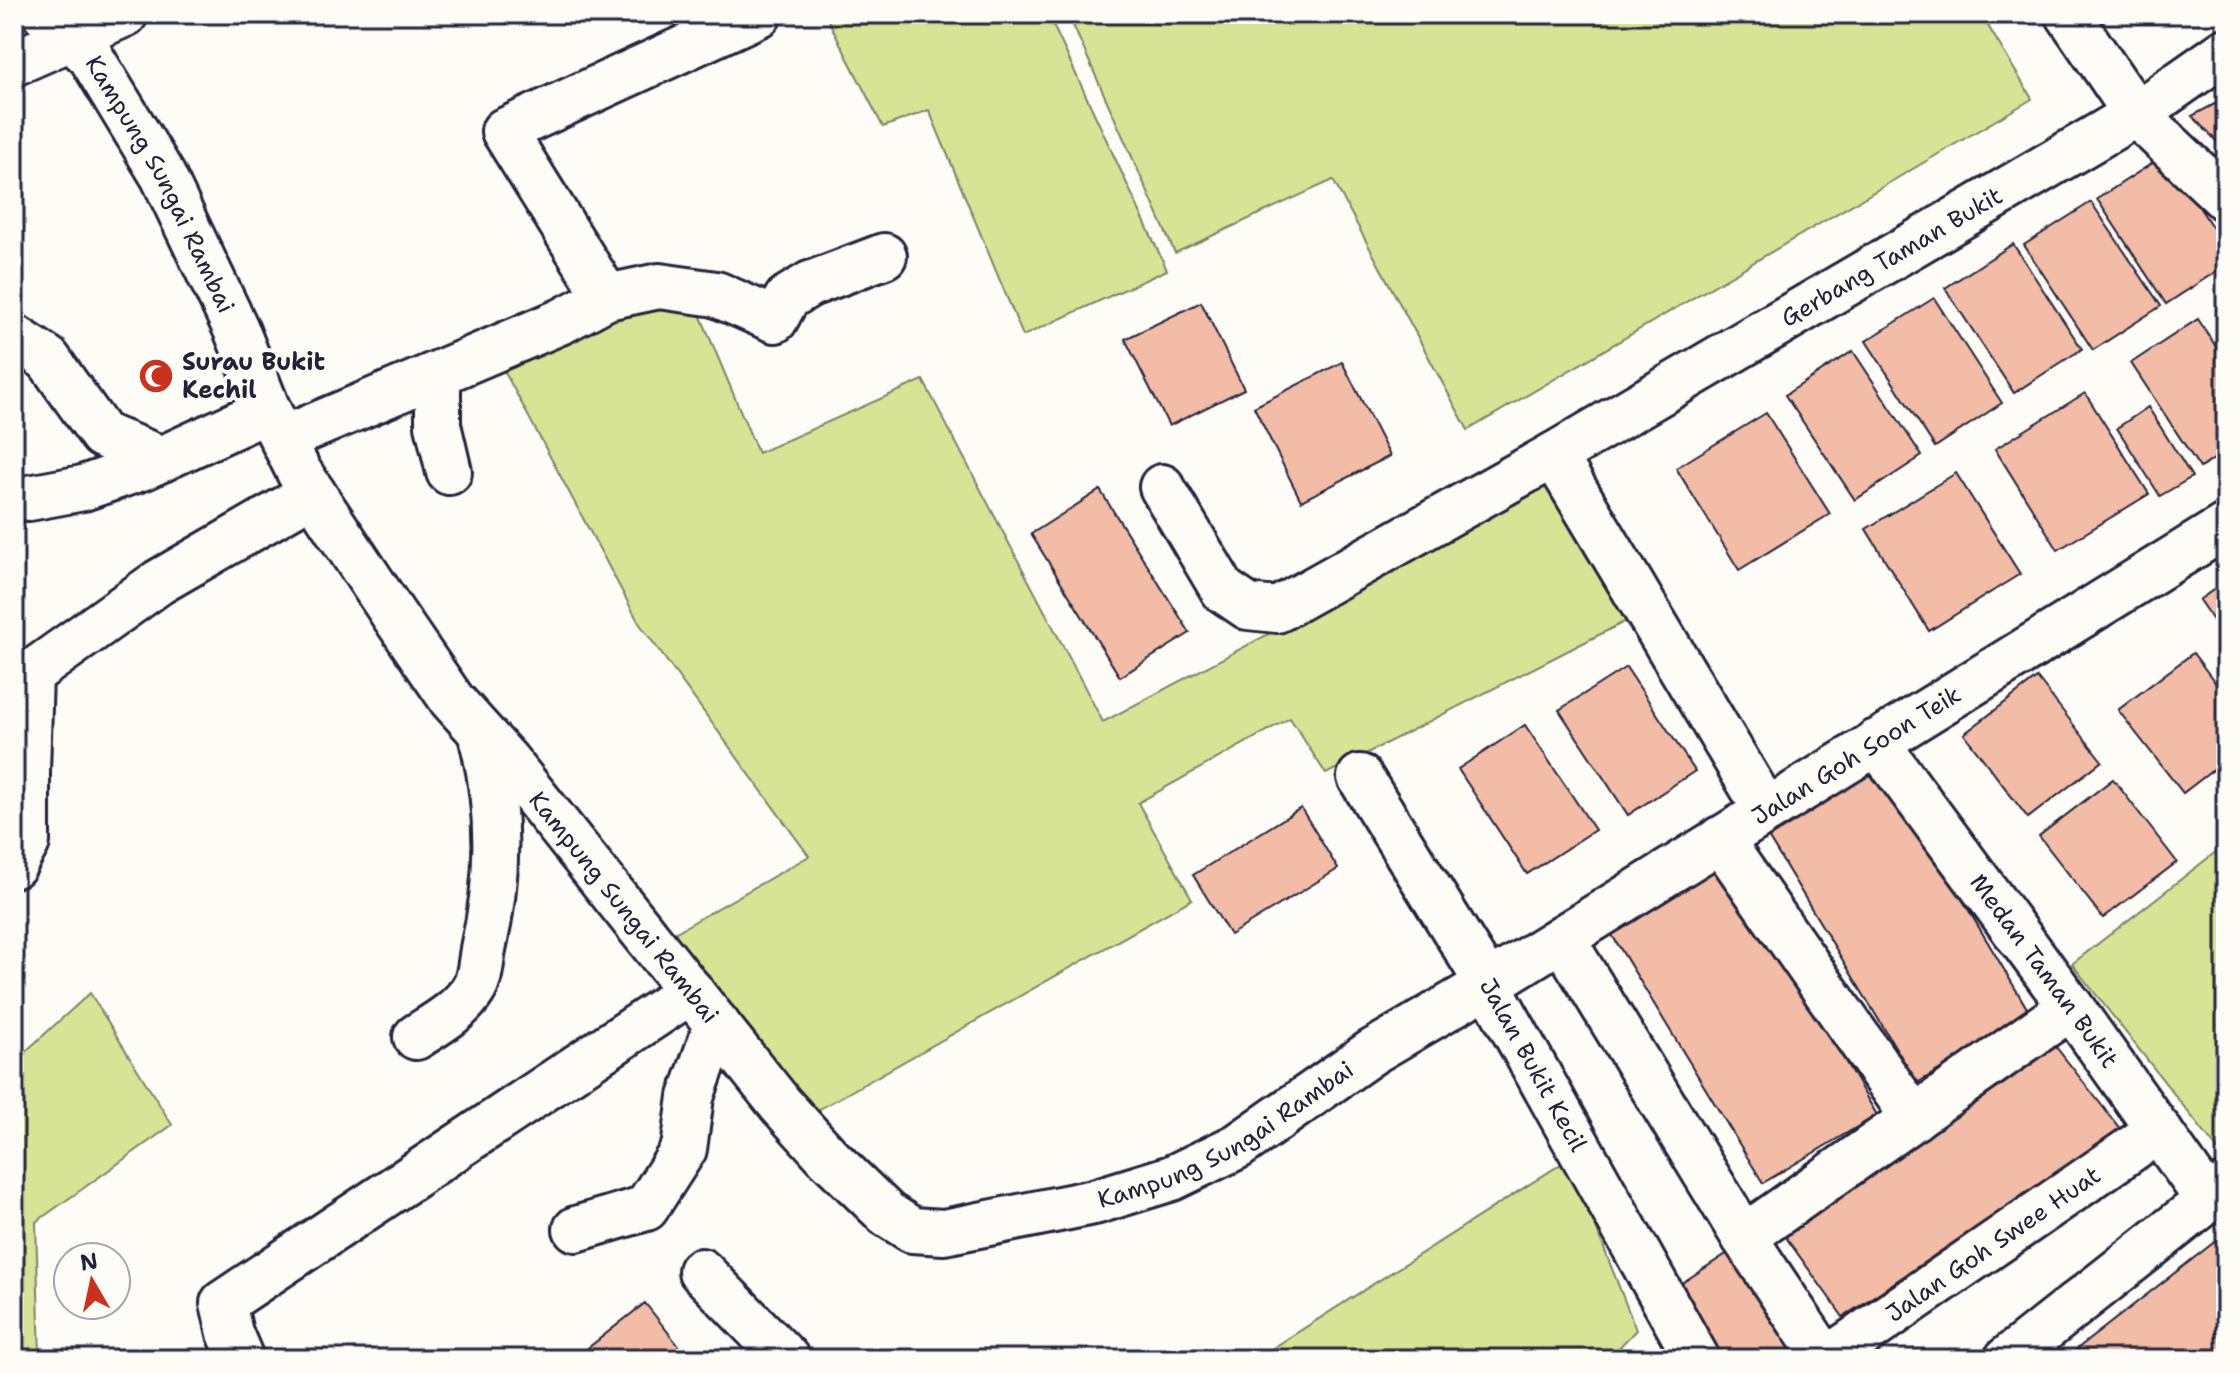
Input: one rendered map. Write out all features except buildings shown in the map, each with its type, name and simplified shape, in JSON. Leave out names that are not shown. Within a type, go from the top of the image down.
[{"type":"street","points":[[14,63],[59,26],[125,14]]},
{"type":"street","points":[[607,297],[504,131],[759,14]]},
{"type":"street","points":[[2068,14],[2136,114],[2226,199]]},
{"type":"street","name":"Kampung Sungai Rambai","points":[[59,26],[91,57],[163,176],[236,329],[276,425],[313,493],[452,700],[507,761],[781,1105],[829,1158],[887,1214],[912,1230],[944,1232],[1094,1202],[1172,1178],[1238,1146],[1372,1052],[1488,984]]},
{"type":"street","name":"Gerbang Taman Bukit","points":[[1162,487],[1223,590],[1248,607],[1277,610],[1554,455],[2136,114],[2226,51]]},
{"type":"street","points":[[29,498],[83,488],[162,459],[438,374],[562,321],[607,297],[659,286],[716,294],[775,320],[787,298],[810,284],[884,256]]},
{"type":"street","points":[[14,337],[48,359],[102,435],[162,459]]},
{"type":"street","points":[[438,374],[438,425],[449,472]]},
{"type":"street","points":[[1554,455],[1766,810]]},
{"type":"street","points":[[14,865],[27,842],[22,678],[159,582],[313,493]]},
{"type":"street","name":"Jalan Goh Soon Teik","points":[[1488,984],[2226,526]]},
{"type":"street","points":[[416,1037],[454,1012],[474,989],[486,939],[494,891],[497,823],[491,773],[480,732]]},
{"type":"street","name":"Medan Taman Bukit","points":[[1876,742],[2159,1130],[2217,1193]]},
{"type":"street","name":"Jalan Bukit Kecil","points":[[1360,777],[1488,984],[1697,1359]]},
{"type":"street","points":[[1720,839],[1914,1118]]},
{"type":"street","points":[[1562,938],[1744,1237],[1826,1359]]},
{"type":"street","points":[[1744,1237],[2071,1007]]},
{"type":"street","points":[[576,1229],[646,1208],[684,1149],[704,1008]]},
{"type":"street","points":[[241,1359],[230,1333],[223,1303],[704,1008]]},
{"type":"street","name":"Jalan Goh Swee Huat","points":[[1826,1359],[2159,1130]]},
{"type":"street","points":[[2007,1359],[2217,1193]]},
{"type":"street","points":[[701,1271],[787,1359]]},
{"type":"green space","points":[[825,14],[1048,14],[1167,270],[1023,336],[929,110],[883,127]]},
{"type":"green space","points":[[1068,14],[1981,14],[2032,99],[1468,430],[1333,180],[1175,253]]},
{"type":"green space","points":[[622,309],[699,312],[758,453],[923,380],[1103,722],[1549,485],[1634,617],[1326,774],[1290,718],[1138,803],[1192,899],[809,1115],[671,935],[809,856],[639,623],[500,363]]},
{"type":"green space","points":[[2226,844],[2226,1144],[2218,1150],[2072,964]]},
{"type":"green space","points":[[90,993],[172,1125],[36,1222],[40,1359],[14,1359],[14,1062]]},
{"type":"green space","points":[[1569,1159],[1636,1330],[1608,1359],[1256,1359]]},
{"type":"place","name":"Surau Bukit Kechil","points":[[156,376]]}]
